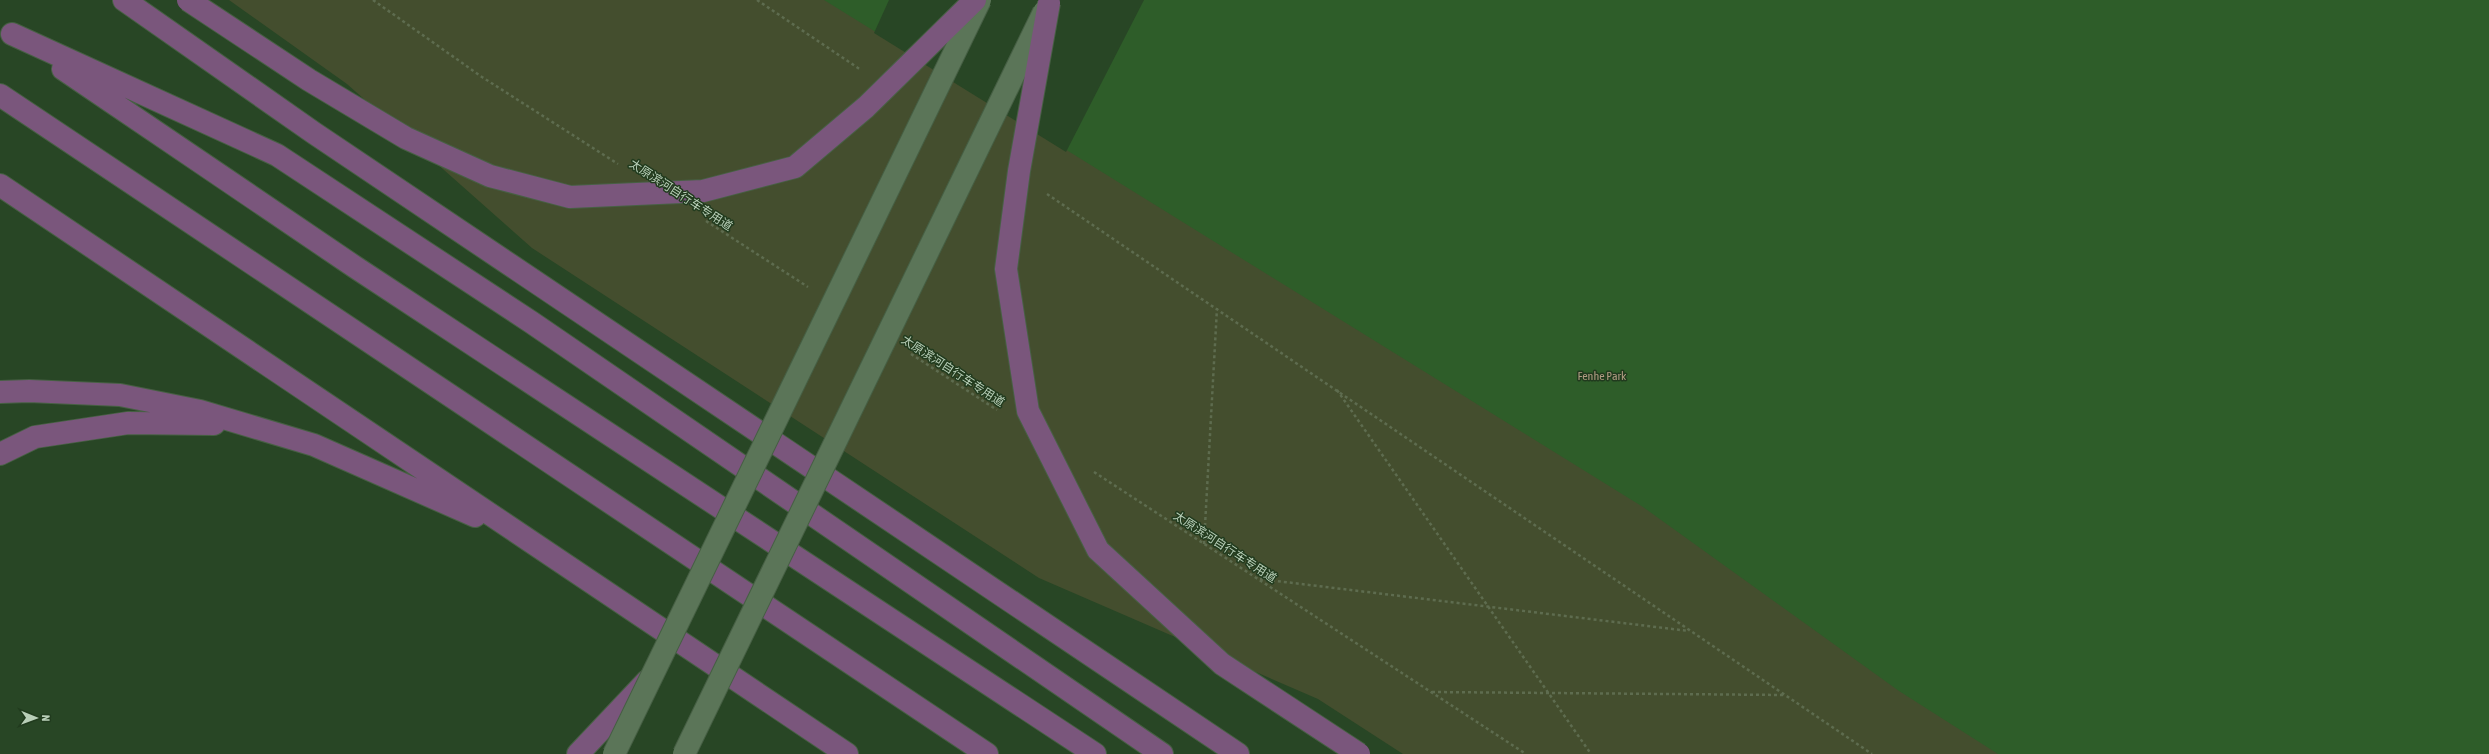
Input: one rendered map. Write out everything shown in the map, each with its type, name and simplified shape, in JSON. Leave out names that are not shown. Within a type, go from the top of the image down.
[{"type":"highway","points":[[124,0],[314,133],[1238,754]]},
{"type":"highway","points":[[188,0],[309,80],[406,138],[490,176],[570,197],[703,191],[795,167],[866,107],[975,0]]},
{"type":"highway","points":[[1049,2],[1019,171],[1006,269],[1028,411],[1098,550],[1222,664],[1359,754]]},
{"type":"highway","points":[[6,30],[355,267],[1095,754]]},
{"type":"highway","points":[[6,30],[277,155],[531,322],[1162,754]]},
{"type":"highway","points":[[0,95],[987,754]]},
{"type":"highway","points":[[0,185],[847,754]]},
{"type":"highway","points":[[0,392],[29,391],[120,395],[200,411],[314,445],[529,540]]},
{"type":"highway","points":[[0,454],[35,437],[128,423],[242,424]]},
{"type":"highway","points":[[578,754],[652,675]]},
{"type":"main road","points":[[614,754],[980,0]]},
{"type":"main road","points":[[684,754],[692,744],[1049,2]]},
{"type":"path","name":"太原滨河自行车专用道","points":[[373,0],[482,76],[623,167]]},
{"type":"path","points":[[757,0],[862,70]]},
{"type":"path","points":[[1046,194],[1217,308],[1872,754]]},
{"type":"path","name":"太原滨河自行车专用道","points":[[703,219],[810,288]]},
{"type":"path","points":[[1204,544],[1217,308]]},
{"type":"path","name":"太原滨河自行车专用道","points":[[910,353],[1004,414]]},
{"type":"path","points":[[1335,389],[1591,754]]},
{"type":"path","name":"太原滨河自行车专用道","points":[[1091,470],[1526,754]]},
{"type":"path","points":[[1259,579],[1691,631]]},
{"type":"path","points":[[1432,692],[1786,695]]},
{"type":"green space","name":"Fenhe Park","points":[[229,0],[2489,0],[2489,754],[1403,754],[1318,699],[1039,578],[532,248],[347,84]]},
{"type":"shaded area","name":"Fenhe Park","points":[[824,0],[2489,0],[2489,754],[1998,754],[1899,691],[1643,507]]},
{"type":"pier","points":[[889,0],[1144,0],[1066,152],[874,33]]}]
